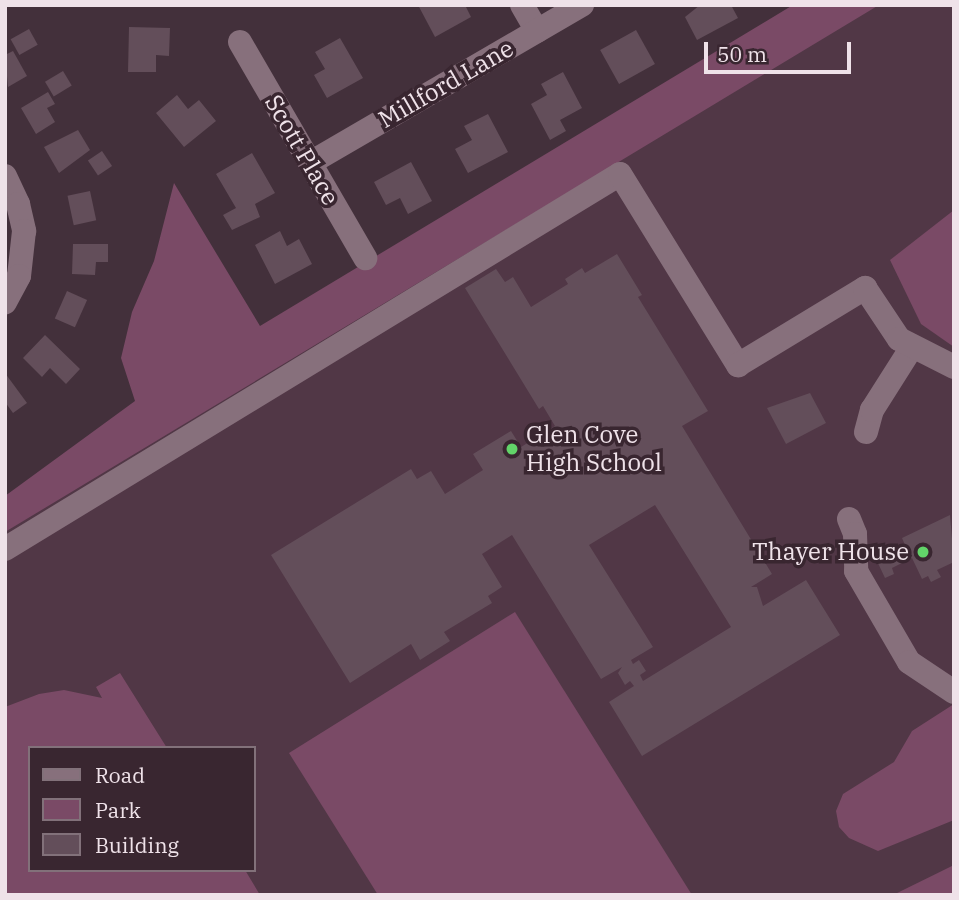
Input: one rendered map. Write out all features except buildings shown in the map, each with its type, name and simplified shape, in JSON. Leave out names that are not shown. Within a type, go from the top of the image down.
[{"type":"street","points":[[522,5],[537,31]]},
{"type":"street","name":"Millford Lane","points":[[310,163],[582,5]]},
{"type":"street","name":"Scott Place","points":[[240,42],[365,258]]},
{"type":"street","points":[[5,550],[620,174],[738,365],[866,288],[899,339],[954,368]]},
{"type":"street","points":[[5,176],[18,204],[24,231],[19,276],[5,302]]},
{"type":"street","points":[[866,432],[872,410],[912,347]]},
{"type":"street","points":[[849,519],[855,534],[856,571],[909,662],[954,692]]},
{"type":"shaded area","name":"Glen Cove High School","points":[[793,5],[954,5],[954,895],[5,895],[5,496]]},
{"type":"green space","points":[[793,5],[879,5],[5,532],[5,496],[135,401],[121,358],[132,312],[154,261],[174,183],[260,326]]},
{"type":"green space","points":[[954,210],[954,347],[921,324],[890,260]]},
{"type":"green space","points":[[515,612],[692,895],[378,895],[289,753]]},
{"type":"green space","points":[[120,673],[166,746],[28,746],[28,872],[246,872],[260,895],[5,895],[5,707],[39,694],[64,690],[102,698],[96,687]]},
{"type":"green space","points":[[954,704],[954,820],[878,851],[849,838],[839,827],[836,811],[843,794],[894,762],[912,731]]},
{"type":"green space","points":[[954,865],[954,895],[893,895]]},
{"type":"place","name":"Glen Cove High School","points":[[512,449]]},
{"type":"place","name":"Thayer House","points":[[923,552]]}]
